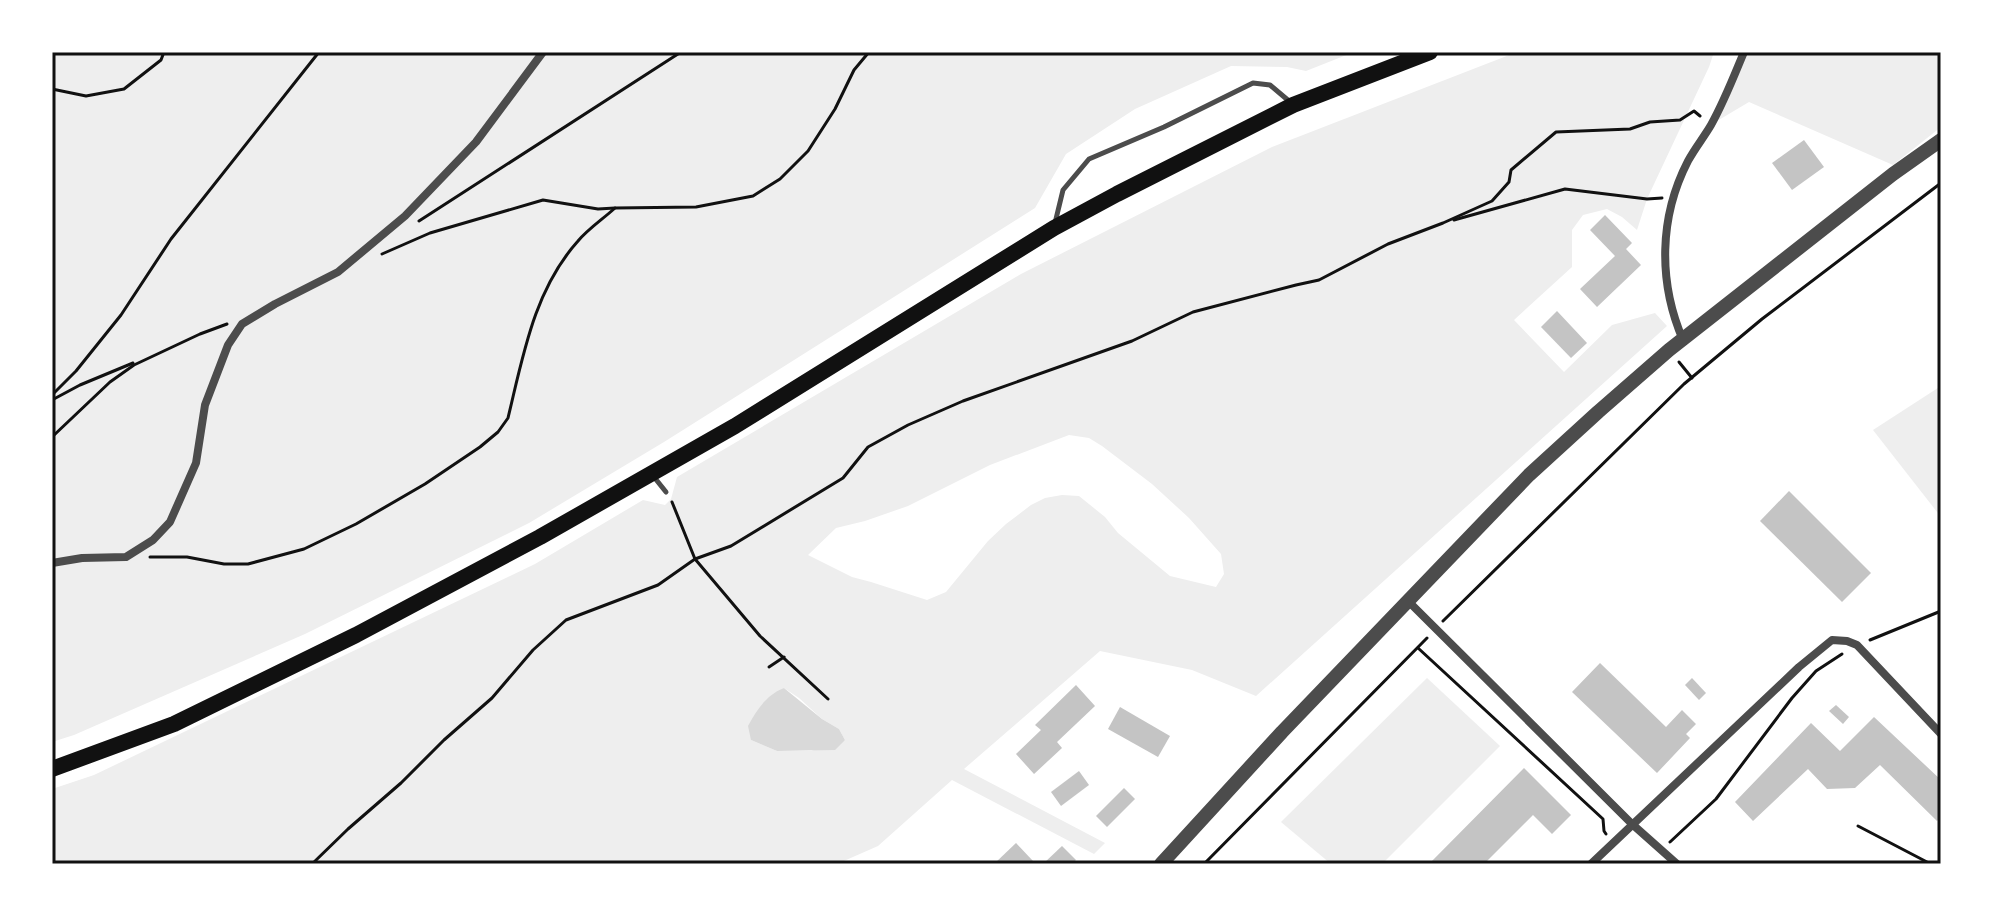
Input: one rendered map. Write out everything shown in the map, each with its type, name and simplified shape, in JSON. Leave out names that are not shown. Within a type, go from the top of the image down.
[{"type":"main road","points":[[52,769],[174,724],[342,642],[540,537],[735,426],[1054,228],[1293,105],[1430,52]]},
{"type":"street","points":[[52,563],[82,558],[126,557],[153,540],[170,522],[196,463],[205,405],[228,345],[242,324],[338,272],[396,224],[476,142],[543,52]]},
{"type":"street","points":[[1683,340],[1673,317],[1665,276],[1664,252],[1673,197],[1688,162],[1712,124],[1744,52]]},
{"type":"street","points":[[1161,864],[1282,732],[1529,475],[1683,340],[1893,174],[1941,140]]},
{"type":"street","points":[[1409,602],[1632,824],[1677,864]]},
{"type":"street","points":[[1591,864],[1799,667],[1832,640],[1857,645],[1941,734]]},
{"type":"lane","points":[[1054,228],[1063,190],[1089,159],[1164,127],[1253,83],[1270,85],[1293,105]]},
{"type":"lane","points":[[651,473],[666,492]]},
{"type":"path","points":[[52,89],[86,96],[124,89],[161,60],[164,52]]},
{"type":"path","points":[[52,397],[121,315],[171,239],[319,52]]},
{"type":"path","points":[[417,222],[681,52]]},
{"type":"path","points":[[378,255],[430,233],[543,200],[598,209],[696,207],[753,196],[780,179],[808,151],[835,109],[854,70],[869,52]]},
{"type":"path","points":[[312,864],[492,698],[533,650],[566,620],[658,585],[695,559],[731,546],[843,478],[868,447],[963,401],[1132,341],[1193,312],[1319,280],[1388,244],[1492,201],[1509,182],[1511,170],[1556,132],[1630,129],[1650,122],[1680,120],[1694,111],[1712,124]]},
{"type":"path","points":[[1204,864],[1684,384],[1762,319],[1941,183]]},
{"type":"path","points":[[1443,223],[1565,189],[1647,199],[1673,197]]},
{"type":"path","points":[[126,557],[187,557],[224,564],[248,564],[304,549],[356,524],[425,484],[480,447],[498,432],[508,418],[534,315],[553,273],[579,240],[615,208]]},
{"type":"path","points":[[52,437],[110,382],[134,365],[200,334],[239,320]]},
{"type":"path","points":[[52,397],[159,353]]},
{"type":"path","points":[[666,492],[695,559],[760,636],[828,699]]},
{"type":"path","points":[[1661,850],[1716,799],[1816,671],[1857,645],[1941,611]]},
{"type":"path","points":[[1418,648],[1603,819],[1604,831],[1613,844]]},
{"type":"path","points":[[769,667],[784,657]]},
{"type":"path","points":[[1858,826],[1927,862]]},
{"type":"shaded area","points":[[52,52],[1354,52],[1306,71],[1287,67],[1231,66],[1135,109],[1066,154],[1035,208],[664,442],[529,523],[305,634],[52,742]]},
{"type":"shaded area","points":[[1517,52],[1714,52],[1647,199],[1637,230],[1607,209],[1583,215],[1572,230],[1572,267],[1514,320],[1564,372],[1612,325],[1655,313],[1667,326],[1256,696],[1192,670],[1100,651],[964,769],[1105,843],[1094,854],[952,780],[878,846],[837,864],[52,864],[52,789],[94,775],[535,564],[643,500],[665,505],[671,499],[677,477],[1021,274],[1272,147]],"holes":[[[1069,435],[1089,438],[1102,446],[1152,484],[1189,518],[1221,554],[1224,574],[1216,587],[1170,576],[1079,496],[1045,498],[1031,505],[988,541],[946,592],[927,600],[852,577],[808,555],[836,528],[908,506],[990,465]],[[784,688],[839,729],[845,740],[811,751],[777,751],[751,740]]]},
{"type":"shaded area","points":[[1744,52],[1941,52],[1941,127],[1893,165],[1749,102],[1712,124]]},
{"type":"shaded area","points":[[1941,386],[1941,517],[1873,430]]},
{"type":"shaded area","points":[[1427,678],[1500,746],[1382,864],[1331,864],[1281,822]]},
{"type":"shaded area","points":[[784,688],[839,729],[845,740],[835,750],[777,751],[751,740],[748,726],[755,714],[767,699]]},
{"type":"building","points":[[1804,140],[1824,167],[1792,190],[1772,163]]},
{"type":"building","points":[[1605,215],[1632,243],[1626,249],[1641,265],[1597,307],[1580,289],[1615,256],[1590,230]]},
{"type":"building","points":[[1557,311],[1587,343],[1571,358],[1541,327]]},
{"type":"building","points":[[1789,491],[1871,573],[1842,602],[1760,521]]},
{"type":"building","points":[[1600,663],[1666,727],[1682,710],[1696,724],[1686,734],[1690,738],[1657,773],[1572,692]]},
{"type":"building","points":[[1692,678],[1706,693],[1699,700],[1685,685]]},
{"type":"building","points":[[1076,685],[1095,706],[1057,742],[1062,748],[1034,774],[1016,754],[1041,730],[1035,725]]},
{"type":"building","points":[[1836,705],[1849,717],[1843,724],[1829,711]]},
{"type":"building","points":[[1120,707],[1170,736],[1158,757],[1108,729]]},
{"type":"building","points":[[1874,717],[1941,780],[1941,817],[1937,821],[1880,765],[1855,788],[1827,789],[1808,769],[1753,821],[1735,802],[1811,723],[1840,751]]},
{"type":"building","points":[[1524,768],[1571,815],[1552,834],[1533,815],[1484,864],[1429,864]]},
{"type":"building","points":[[1079,771],[1089,785],[1061,806],[1051,792]]},
{"type":"building","points":[[1124,788],[1135,799],[1107,827],[1096,816]]},
{"type":"building","points":[[1016,843],[1033,861],[1030,864],[994,864]]},
{"type":"building","points":[[1062,846],[1076,860],[1072,864],[1043,864]]}]
